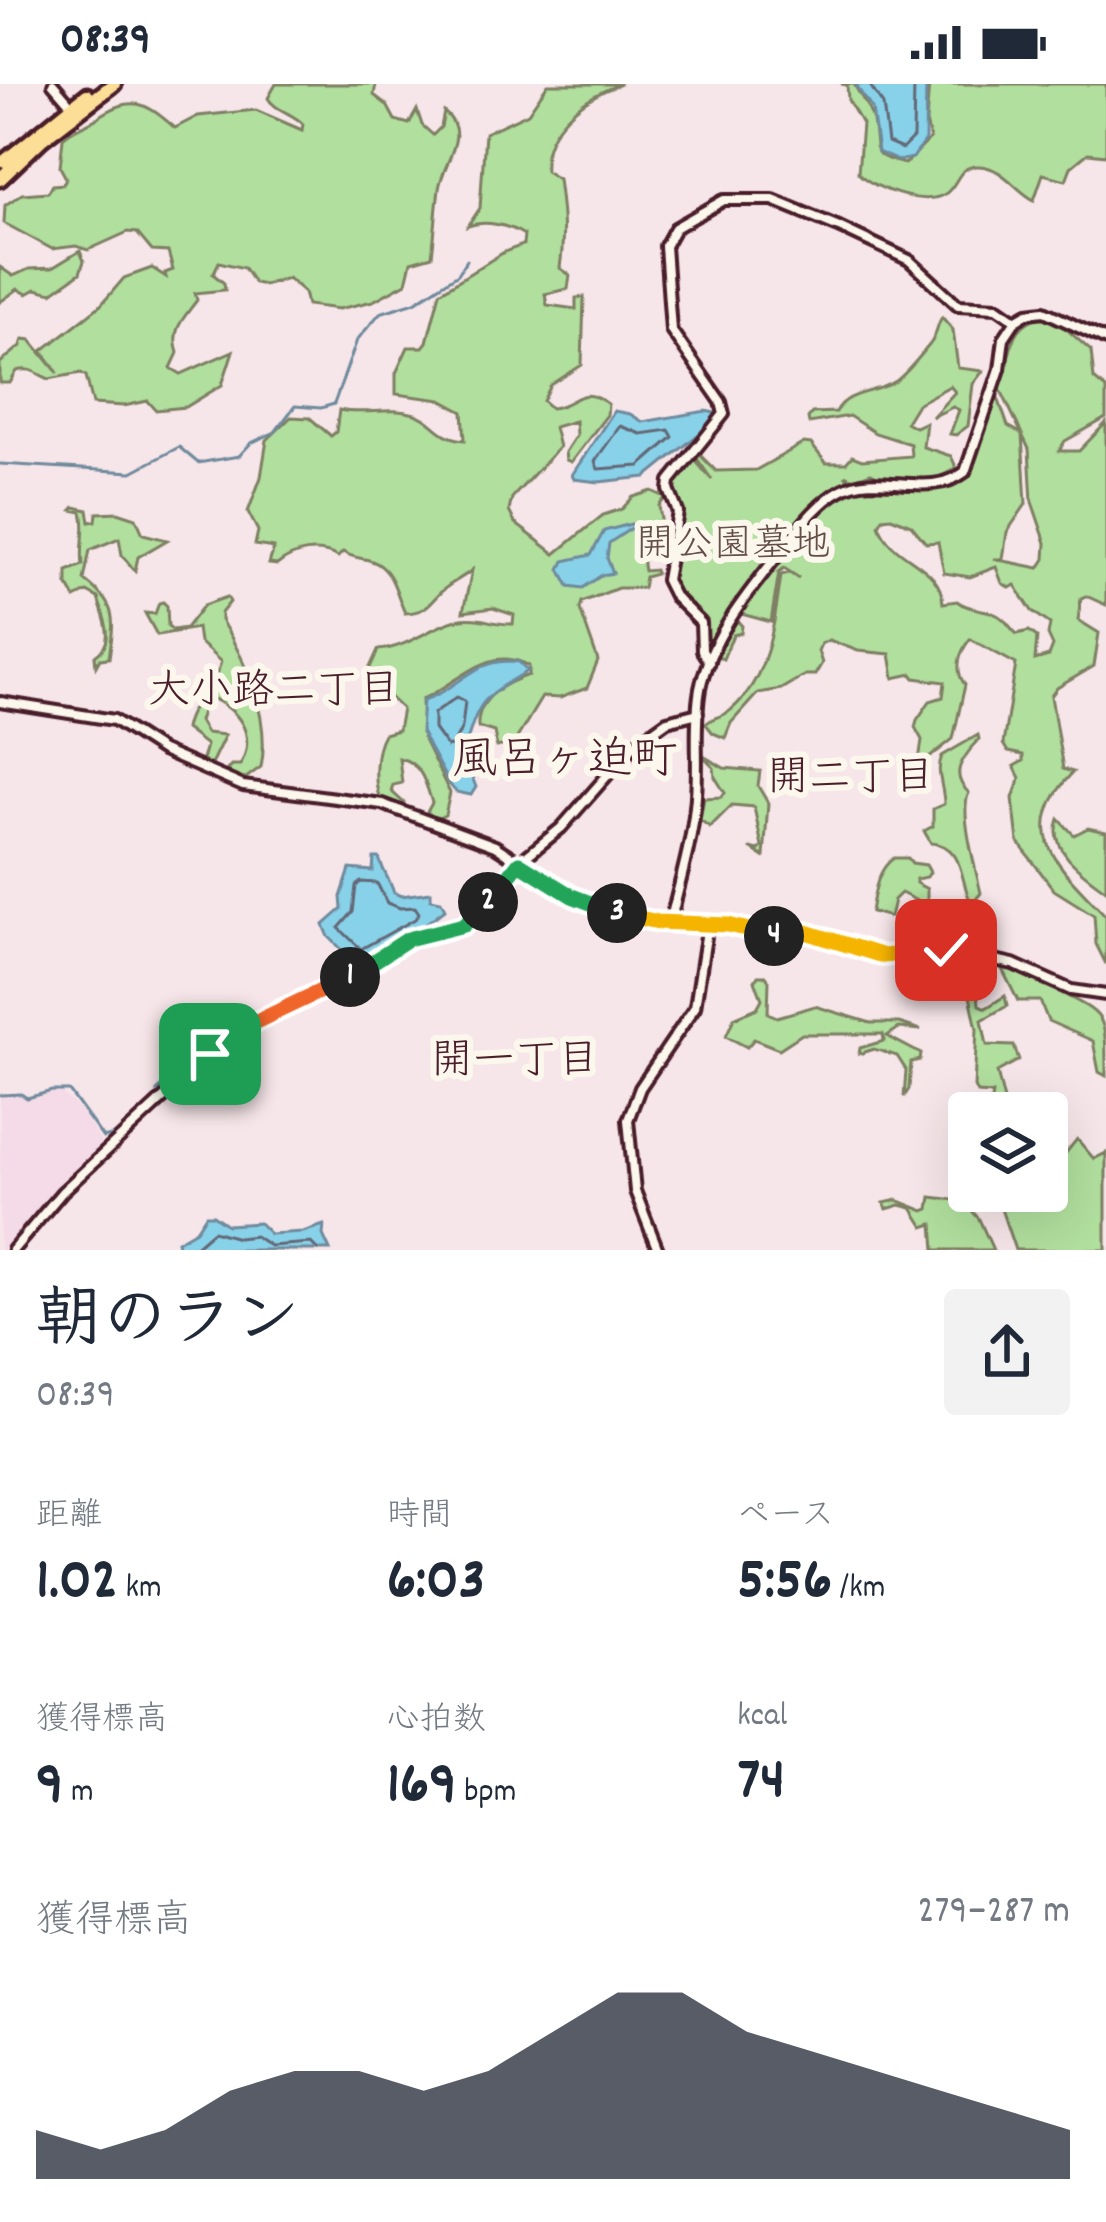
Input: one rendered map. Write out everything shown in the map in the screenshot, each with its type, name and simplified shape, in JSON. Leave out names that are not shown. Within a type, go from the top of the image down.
[{"type":"highway","points":[[0,166],[101,84]]},
{"type":"highway","points":[[0,179],[42,139],[114,84]]},
{"type":"street","points":[[53,84],[72,106]]},
{"type":"street","points":[[709,662],[702,651],[701,623],[674,596],[666,573],[678,512],[670,481],[724,414],[721,402],[669,323],[665,246],[675,228],[724,200],[773,200],[909,260],[958,305],[1004,308],[1016,320]]},
{"type":"street","points":[[670,923],[695,810],[700,690],[731,618],[762,574],[835,494],[863,484],[947,482],[965,472],[1000,368],[1004,338],[1016,320],[1045,311],[1106,340]]},
{"type":"street","points":[[0,702],[114,720],[156,748],[242,786],[367,800],[477,838],[572,896],[629,917],[728,925],[764,936],[806,932],[883,956],[946,950],[970,953],[1013,964],[1060,986],[1106,995]]},
{"type":"street","points":[[14,1250],[62,1192],[223,1043],[262,1018],[362,970],[408,939],[464,925],[646,734],[698,713]]},
{"type":"street","points":[[658,1250],[635,1191],[628,1120],[640,1088],[695,1007],[708,924]]},
{"type":"shaded area","points":[[59,1090],[85,1115],[102,1145],[7,1250],[0,1250],[0,1095],[34,1096]]},
{"type":"green space","points":[[276,84],[376,84],[374,95],[395,120],[409,124],[417,110],[422,125],[433,135],[441,127],[444,112],[452,121],[456,139],[441,179],[432,256],[411,262],[406,283],[373,301],[339,309],[307,305],[304,292],[288,278],[254,283],[244,268],[219,262],[213,274],[225,290],[195,293],[197,300],[177,330],[178,353],[171,368],[181,374],[233,351],[222,385],[186,407],[156,410],[148,401],[124,406],[93,404],[81,373],[49,379],[22,370],[10,383],[0,383],[0,363],[23,339],[31,340],[58,373],[42,351],[101,305],[124,278],[152,268],[166,277],[173,270],[168,252],[152,251],[137,233],[128,232],[88,250],[76,246],[52,249],[4,223],[5,205],[22,194],[48,192],[53,185],[63,184],[63,138],[109,110],[130,104],[147,107],[175,128],[198,116],[256,110],[302,130],[303,124],[268,98]]},
{"type":"green space","points":[[548,84],[621,84],[568,116],[550,141],[545,171],[558,179],[560,268],[570,275],[568,289],[545,294],[547,305],[576,309],[576,298],[584,297],[582,365],[551,385],[543,401],[551,408],[591,395],[608,404],[607,415],[571,462],[565,452],[576,435],[575,421],[554,427],[559,447],[512,498],[509,511],[515,523],[555,554],[603,515],[652,491],[666,497],[659,506],[663,533],[644,553],[644,571],[655,570],[656,574],[645,577],[643,588],[618,588],[582,602],[580,609],[598,661],[587,688],[560,698],[542,697],[514,743],[497,747],[494,732],[478,727],[479,717],[493,694],[529,675],[529,666],[514,660],[486,662],[422,699],[423,738],[450,793],[445,815],[436,819],[427,812],[432,803],[422,775],[399,758],[402,783],[393,785],[391,791],[404,803],[380,799],[379,748],[384,734],[398,730],[402,709],[367,674],[378,650],[457,620],[513,624],[514,615],[493,608],[463,612],[472,570],[425,607],[405,613],[390,576],[372,561],[343,552],[338,557],[314,551],[269,564],[274,548],[255,545],[258,531],[248,512],[261,477],[267,440],[291,417],[310,418],[331,436],[336,432],[339,410],[405,412],[465,440],[463,412],[441,400],[396,394],[396,373],[408,347],[423,347],[427,342],[440,292],[523,245],[524,235],[511,229],[468,226],[480,208],[485,133],[528,113]]},
{"type":"green space","points":[[841,84],[854,84],[867,107],[880,155],[905,164],[930,139],[926,122],[929,84],[1106,84],[1106,155],[1088,153],[1071,167],[1066,180],[1043,174],[1034,200],[1002,175],[979,166],[962,172],[945,194],[925,198],[900,194],[858,173],[862,124],[848,100],[847,85]]},
{"type":"green space","points":[[80,251],[84,261],[80,273],[52,293],[36,289],[27,294],[18,289],[0,302],[0,267],[13,276],[29,269],[52,268]]},
{"type":"green space","name":"開公園墓地","points":[[942,317],[953,330],[958,368],[983,371],[973,384],[968,426],[950,434],[959,410],[953,407],[932,417],[955,392],[950,386],[917,404],[906,422],[915,427],[926,422],[923,447],[951,456],[956,467],[937,478],[915,482],[871,473],[854,479],[845,475],[856,488],[908,490],[964,478],[971,473],[992,396],[998,398],[1008,426],[1022,434],[998,384],[1013,342],[1032,320],[1055,319],[1091,351],[1094,379],[1106,389],[1106,418],[1065,441],[1059,451],[1079,451],[1106,423],[1106,605],[1081,598],[1078,620],[1099,633],[1094,666],[1051,696],[1063,769],[1073,772],[1047,814],[1046,832],[1060,865],[1106,916],[1106,964],[1096,944],[1094,915],[1054,890],[1018,842],[1013,798],[1020,778],[1014,766],[1023,761],[1023,755],[1008,752],[1003,744],[1016,664],[970,639],[959,662],[965,685],[953,739],[923,763],[919,761],[922,740],[915,727],[930,701],[943,697],[945,682],[912,674],[894,678],[890,654],[858,651],[829,640],[818,651],[822,663],[815,675],[758,693],[731,723],[725,738],[706,724],[731,710],[754,682],[768,648],[781,575],[799,578],[784,568],[779,572],[771,622],[738,613],[735,618],[741,633],[733,635],[723,659],[708,652],[704,618],[670,585],[681,509],[672,485],[693,458],[712,480],[697,452],[716,471],[756,470],[804,443],[811,444],[826,463],[846,463],[852,456],[862,460],[911,456],[910,444],[875,433],[849,416],[809,423],[808,418],[812,413],[836,412],[847,400],[896,381],[932,341]],"holes":[[[1022,434],[1029,449],[1032,502],[1046,543],[1039,568],[994,559],[1003,559],[1007,532],[1026,504]],[[891,517],[911,525],[926,543],[938,542],[944,573],[970,577],[996,567],[1002,583],[1010,588],[1015,585],[1032,611],[1050,624],[1053,646],[1049,656],[1035,660],[1037,637],[1029,631],[1017,634],[998,615],[957,601],[943,603],[934,579],[894,547],[879,525],[883,518]]]},
{"type":"green space","points":[[72,510],[88,510],[90,522],[96,521],[97,513],[118,512],[136,518],[143,534],[167,540],[138,557],[135,571],[122,555],[119,538],[90,550],[84,580],[109,606],[113,623],[109,658],[100,659],[96,666],[95,656],[107,637],[98,598],[87,592],[75,598],[67,584],[67,571],[83,565],[83,518],[82,512]]},
{"type":"green space","points":[[227,597],[230,602],[221,620],[247,671],[262,729],[261,767],[246,778],[227,770],[240,765],[247,742],[242,723],[227,707],[207,696],[199,721],[206,733],[225,735],[210,766],[202,760],[206,745],[185,729],[221,662],[199,642],[197,628],[157,635],[145,613],[155,614],[163,602],[168,626],[186,628],[204,605]]},
{"type":"green space","points":[[978,735],[959,772],[969,793],[967,826],[981,893],[972,904],[956,858],[942,845],[931,843],[924,831],[933,826],[933,809],[944,804],[942,756]]},
{"type":"green space","points":[[700,754],[724,768],[760,771],[758,786],[768,803],[764,857],[750,848],[762,847],[754,807],[732,805],[710,827],[700,820],[704,798],[725,793],[714,768]]},
{"type":"green space","points":[[1059,819],[1074,835],[1088,828],[1106,832],[1106,890],[1063,851],[1058,841]]},
{"type":"green space","points":[[894,858],[926,865],[930,872],[916,883],[927,889],[927,901],[956,924],[901,893],[890,917],[871,912],[880,875]]},
{"type":"green space","points":[[1000,965],[1093,1011],[1103,1027],[1106,1076],[1099,1072],[1093,1041],[1048,1021],[1040,1001],[1018,1001]]},
{"type":"green space","points":[[972,974],[985,977],[987,985],[978,992],[979,1005],[986,1008],[1005,996],[1007,1006],[982,1020],[987,1045],[1014,1046],[1019,1060],[997,1072],[1002,1092],[976,1092],[974,1087],[977,1029],[970,996]]},
{"type":"green space","points":[[758,976],[769,981],[768,1013],[777,1017],[815,1006],[871,1023],[899,1023],[921,1030],[899,1028],[887,1036],[921,1054],[920,1060],[911,1062],[904,1097],[906,1070],[897,1056],[874,1049],[859,1054],[860,1048],[884,1041],[883,1034],[802,1034],[779,1049],[754,1039],[747,1047],[726,1036],[734,1018],[757,1008],[762,999],[755,981]]},
{"type":"green space","points":[[1077,1139],[1094,1159],[1106,1153],[1106,1250],[1015,1250],[1002,1212],[1068,1212],[1068,1150]]},
{"type":"green space","points":[[931,1197],[948,1199],[948,1212],[973,1212],[993,1250],[935,1250],[933,1224],[924,1227],[912,1208],[887,1209],[884,1203],[897,1200],[929,1209]]},
{"type":"water","points":[[855,84],[926,84],[925,140],[913,158],[898,161],[878,152],[872,109]]},
{"type":"water","points":[[614,411],[643,422],[706,411],[719,418],[646,477],[599,482],[574,479],[572,475]]},
{"type":"water","points":[[631,524],[609,543],[607,558],[613,573],[583,588],[569,586],[560,569],[564,561],[591,555],[604,531]]},
{"type":"water","points":[[519,662],[528,671],[491,695],[478,711],[463,754],[476,787],[471,795],[456,792],[421,732],[423,700],[485,666]]},
{"type":"water","points":[[374,858],[379,858],[394,893],[431,892],[431,899],[441,901],[445,909],[358,965],[329,937],[324,925],[342,909],[350,869],[373,871]]},
{"type":"water","points":[[206,1215],[227,1225],[259,1223],[270,1234],[324,1225],[330,1250],[179,1250],[177,1241],[196,1230]]},
{"type":"waterway","points":[[0,464],[132,472],[179,447],[198,463],[239,456],[251,443],[275,432],[295,406],[334,404],[357,340],[380,313],[415,302],[458,274],[467,260]]},
{"type":"waterway","points":[[157,1091],[207,1047]]},
{"type":"waterway","points":[[0,1095],[27,1098],[69,1091],[103,1138],[115,1135],[130,1121]]},
{"type":"district","name":"大小路二丁目","points":[[274,687]]},
{"type":"district","name":"風呂ヶ迫町","points":[[565,756]]},
{"type":"district","name":"開二丁目","points":[[851,774]]},
{"type":"district","name":"開一丁目","points":[[515,1057]]},
{"type":"route","points":[[210,1054],[243,1028],[362,970],[408,939],[464,925],[519,863],[572,896],[643,920],[728,925],[764,936],[806,932],[883,956],[946,950]]}]
